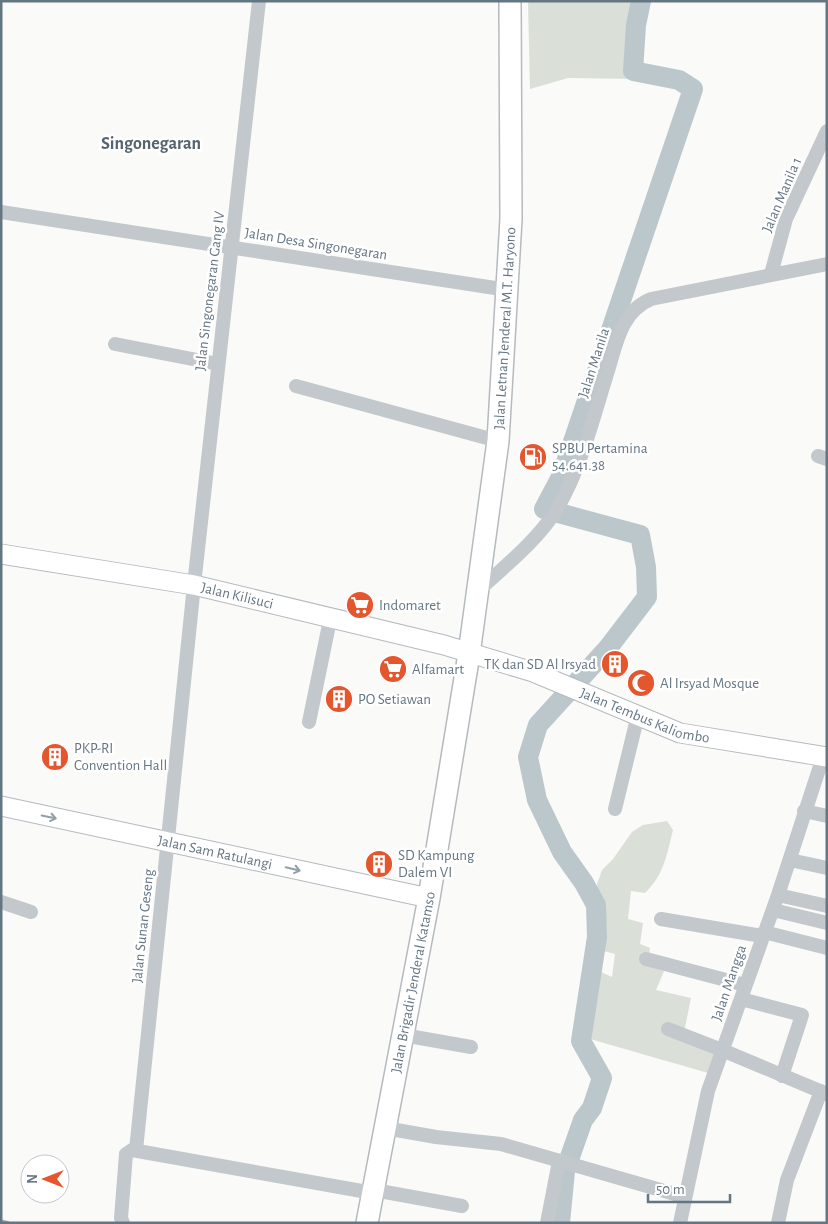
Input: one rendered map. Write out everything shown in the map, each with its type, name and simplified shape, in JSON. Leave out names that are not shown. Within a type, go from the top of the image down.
[{"type":"main road","name":"Jalan Letnan Jenderal M.T. Haryono","points":[[470,654],[498,441],[508,290],[511,219],[510,1]]},
{"type":"main road","name":"Jalan Kilisuci","points":[[1,554],[194,585],[330,620],[444,645],[470,654]]},
{"type":"main road","name":"Jalan Tembus Kaliombo","points":[[470,654],[564,684],[680,733],[825,757]]},
{"type":"main road","name":"Jalan Brigadir Jenderal Katamso","points":[[368,1223],[429,898],[470,654]]},
{"type":"main road","name":"Jalan Sam Ratulangi","points":[[1,806],[429,898]]},
{"type":"street","name":"Jalan Singonegaran Gang IV","points":[[194,585],[259,1]]},
{"type":"street","name":"Jalan Manila 1","points":[[771,274],[786,219],[826,138]]},
{"type":"street","name":"Jalan Desa Singonegaran","points":[[1,212],[508,290]]},
{"type":"street","name":"Jalan Manila","points":[[478,591],[529,542],[554,512],[578,464],[620,332],[633,309],[651,299],[827,264]]},
{"type":"street","points":[[115,344],[218,364]]},
{"type":"street","points":[[296,386],[498,441]]},
{"type":"street","name":"Jalan Sunan Geseng","points":[[136,1150],[194,585]]},
{"type":"street","points":[[308,722],[330,620]]},
{"type":"street","points":[[615,810],[638,715]]},
{"type":"street","name":"Jalan Mangga","points":[[680,1223],[708,1091],[790,860],[804,811],[825,757]]},
{"type":"street","points":[[804,811],[827,816]]},
{"type":"street","points":[[790,860],[827,868]]},
{"type":"street","points":[[778,894],[827,906]]},
{"type":"street","points":[[1,902],[32,912]]},
{"type":"street","points":[[772,910],[827,923]]},
{"type":"street","points":[[661,919],[763,934],[827,948]]},
{"type":"street","points":[[646,959],[745,985]]},
{"type":"street","points":[[741,998],[802,1016],[782,1076]]},
{"type":"street","points":[[668,1029],[824,1093],[787,1180],[778,1223]]},
{"type":"street","points":[[403,1035],[471,1047]]},
{"type":"street","points":[[385,1128],[436,1137],[501,1144],[685,1198]]},
{"type":"street","points":[[123,1223],[121,1218],[126,1154],[136,1150],[462,1206]]},
{"type":"street","points":[[547,1223],[561,1162]]},
{"type":"shaded area","points":[[528,1],[651,1],[646,15],[637,79],[568,78],[530,89]]},
{"type":"shaded area","points":[[667,821],[673,830],[664,864],[657,879],[645,893],[631,891],[628,919],[643,923],[640,944],[650,948],[648,965],[664,971],[656,990],[691,998],[684,1032],[723,1045],[715,1075],[590,1039],[590,1002],[596,970],[612,977],[615,954],[600,950],[597,884],[602,870],[613,859],[632,832],[643,825]]},
{"type":"waterway","points":[[560,1223],[565,1171],[583,1120],[592,1108],[602,1078],[581,1041],[597,937],[596,905],[584,883],[562,852],[537,800],[528,757],[538,725],[608,648],[647,597],[646,567],[640,535],[544,509],[561,477],[693,89],[679,80],[633,71],[636,25],[641,1]]},
{"type":"railway","points":[[1,1221],[10,1223]]},
{"type":"place","name":"SPBU Pertamina 54.641.38","points":[[533,457]]},
{"type":"place","name":"Indomaret","points":[[360,605]]},
{"type":"place","name":"TK dan SD Al Irsyad","points":[[615,664]]},
{"type":"place","name":"Alfamart","points":[[393,669]]},
{"type":"place","name":"Al Irsyad Mosque","points":[[641,683]]},
{"type":"place","name":"PO Setiawan","points":[[339,699]]},
{"type":"place","name":"PKP-RI Convention Hall","points":[[55,757]]},
{"type":"place","name":"SD Kampung Dalem VI","points":[[379,864]]},
{"type":"district","name":"Singonegaran","points":[[151,144]]}]
